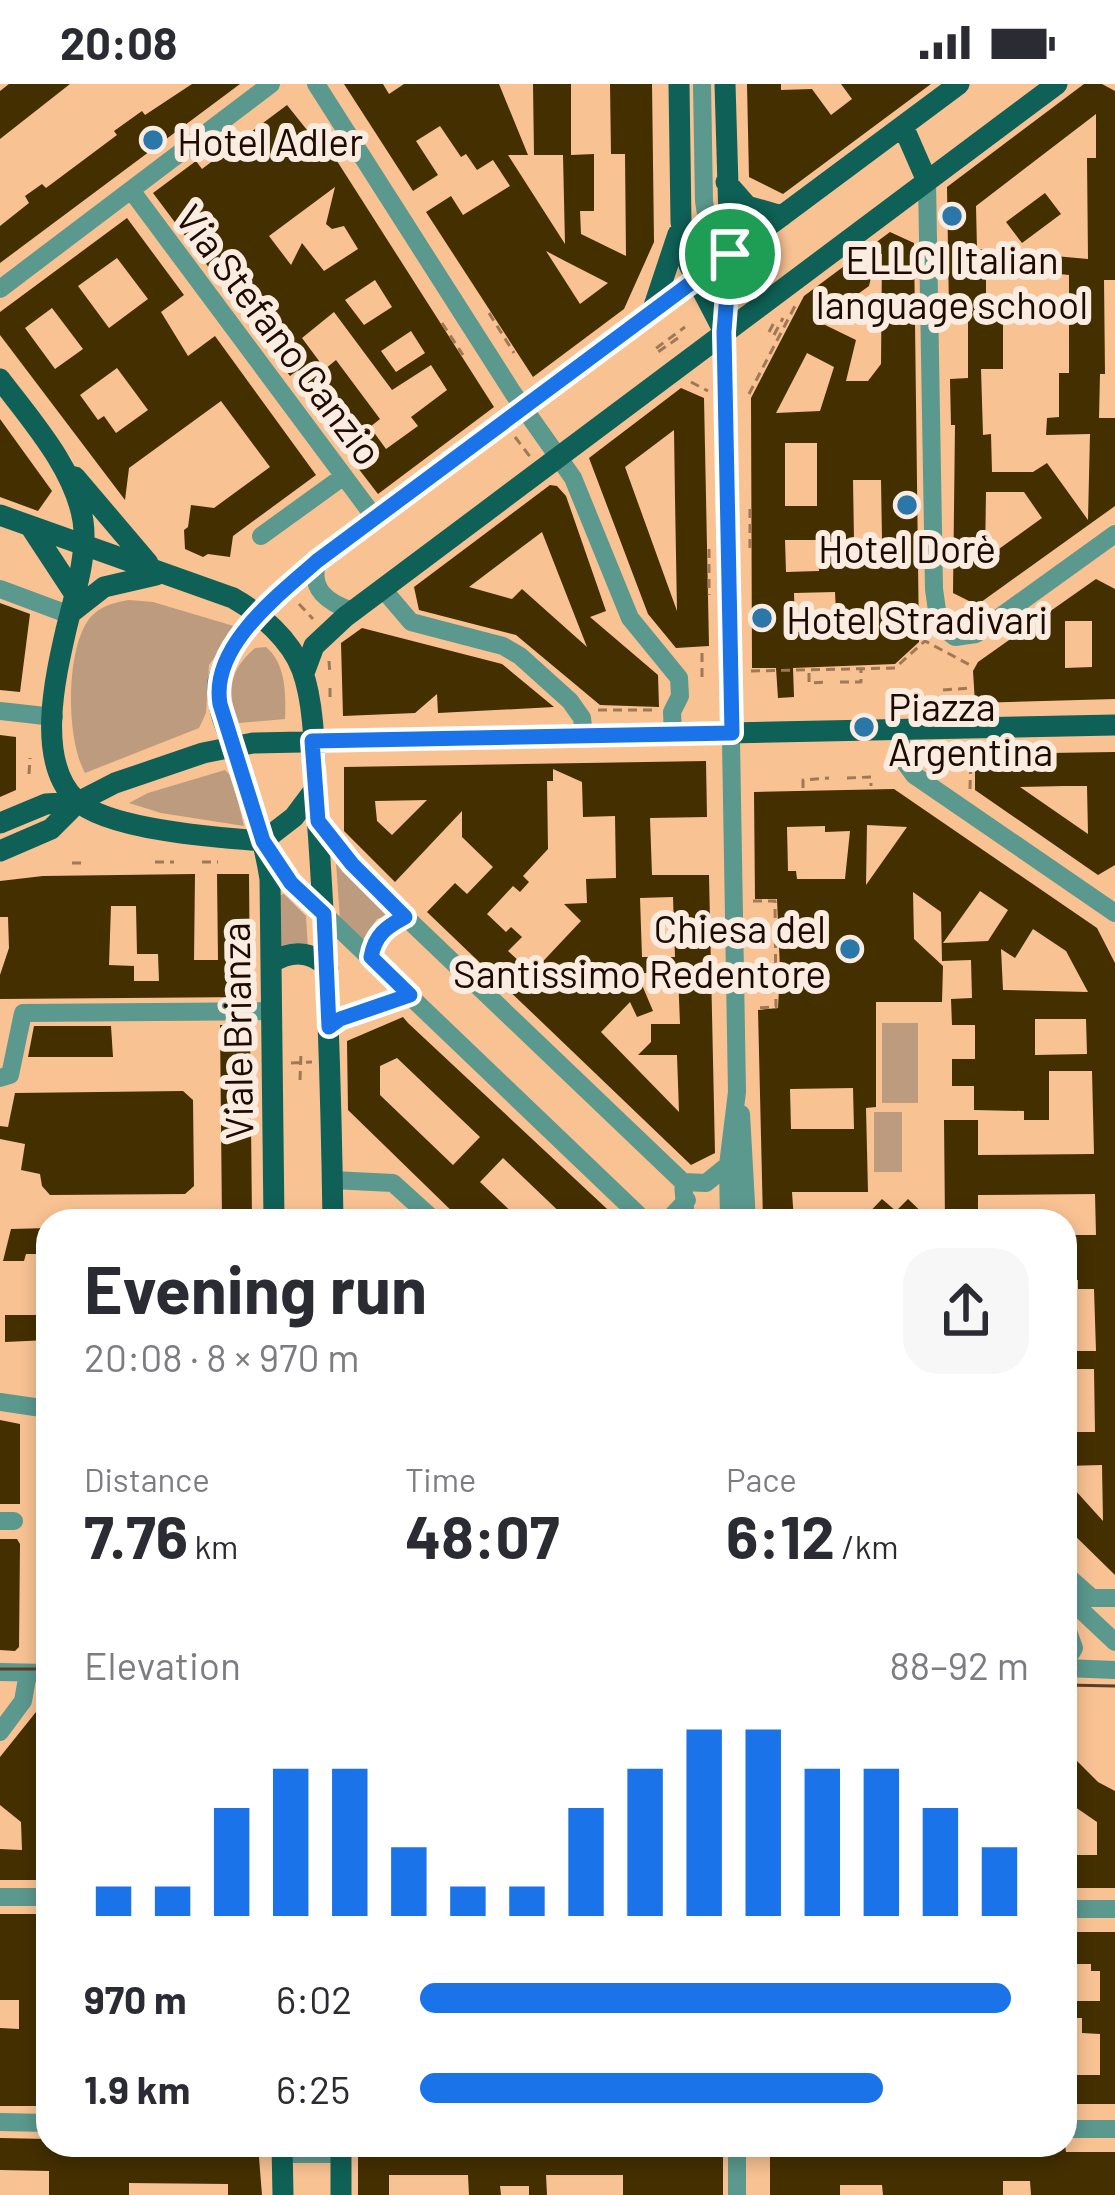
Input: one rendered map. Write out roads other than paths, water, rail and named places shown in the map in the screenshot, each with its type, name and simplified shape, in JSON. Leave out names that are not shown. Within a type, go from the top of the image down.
[{"type":"main road","points":[[652,313],[681,222],[679,84]]},
{"type":"main road","points":[[724,332],[713,267],[726,182],[725,84]]},
{"type":"main road","points":[[324,914],[291,883],[263,841],[220,704],[219,679],[236,646],[260,615],[317,561],[959,84]]},
{"type":"main road","points":[[304,673],[318,641],[353,610],[1057,84]]},
{"type":"main road","points":[[903,126],[927,181]]},
{"type":"main road","points":[[726,182],[747,206],[782,216]]},
{"type":"main road","points":[[681,222],[713,267],[724,332]]},
{"type":"main road","points":[[0,379],[135,552],[163,574]]},
{"type":"main road","points":[[40,806],[58,772],[54,717],[83,544],[82,515],[58,455]]},
{"type":"main road","points":[[30,526],[59,514],[70,488]]},
{"type":"main road","points":[[0,515],[224,594],[260,615],[304,673],[328,968],[333,1209]]},
{"type":"main road","points":[[30,526],[72,604]]},
{"type":"main road","points":[[72,604],[104,586],[163,574]]},
{"type":"main road","points":[[0,823],[40,806],[78,802],[161,765],[234,747],[312,741],[1115,724]]},
{"type":"main road","points":[[58,772],[78,802],[145,826],[263,841],[294,817],[316,789]]},
{"type":"main road","points":[[0,851],[55,826],[78,802]]},
{"type":"main road","name":"Viale Brianza","points":[[263,841],[270,880],[274,1209]]},
{"type":"main road","points":[[271,963],[299,953],[328,968]]},
{"type":"main road","points":[[282,2157],[283,2195]]},
{"type":"main road","points":[[341,2157],[341,2195]]},
{"type":"street","points":[[0,289],[271,84]]},
{"type":"street","points":[[316,84],[584,499],[630,618],[670,665],[681,688],[672,712],[673,735]]},
{"type":"street","points":[[702,84],[704,201],[713,267]]},
{"type":"street","points":[[927,181],[924,457],[939,626],[955,638],[976,634],[1115,534]]},
{"type":"street","name":"Via Stefano Canzio","points":[[131,190],[375,518]]},
{"type":"street","points":[[724,332],[737,1092],[746,1152],[747,1209]]},
{"type":"street","points":[[261,536],[344,476]]},
{"type":"street","points":[[317,561],[314,575],[320,592],[353,610]]},
{"type":"street","points":[[382,588],[411,622],[503,646],[524,658],[570,701],[582,718],[584,736]]},
{"type":"street","points":[[0,589],[72,604]]},
{"type":"street","points":[[0,711],[54,717]]},
{"type":"street","points":[[900,730],[903,760],[914,775],[1115,913]]},
{"type":"street","points":[[318,821],[352,864],[685,1191],[686,1209]]},
{"type":"street","points":[[324,914],[632,1209]]},
{"type":"street","points":[[371,957],[385,928],[405,917]]},
{"type":"street","points":[[329,1027],[410,995]]},
{"type":"street","points":[[0,1078],[10,1075],[22,1013],[272,1011]]},
{"type":"street","points":[[729,1209],[728,1165],[737,1092]]},
{"type":"street","points":[[676,1209],[685,1191],[702,1185],[728,1165]]},
{"type":"street","points":[[332,1180],[393,1184],[421,1209]]},
{"type":"street","points":[[0,1402],[36,1407]]},
{"type":"street","points":[[1077,1585],[1091,1598],[1115,1598]]},
{"type":"street","points":[[1077,1606],[1115,1642]]},
{"type":"street","points":[[1077,1666],[1115,1670]]},
{"type":"street","points":[[0,1672],[36,1673]]},
{"type":"street","points":[[0,1732],[36,1677]]},
{"type":"street","points":[[1077,1680],[1115,1680]]},
{"type":"street","points":[[0,1897],[36,1898]]},
{"type":"street","points":[[1077,1909],[1115,1909]]},
{"type":"street","points":[[0,2122],[36,2122]]},
{"type":"street","points":[[1077,2129],[1115,2129]]},
{"type":"street","points":[[737,2157],[737,2195]]},
{"type":"tram line","points":[[0,1669],[36,1669]]},
{"type":"tram line","points":[[1077,1685],[1115,1686]]},
{"type":"place","name":"Hotel Adler","points":[[153,140]]},
{"type":"place","name":"ELLCI Italian language school","points":[[952,216]]},
{"type":"place","name":"Hotel Dorè","points":[[907,505]]},
{"type":"place","name":"Hotel Stradivari","points":[[762,618]]},
{"type":"place","name":"Piazza Argentina","points":[[864,727]]},
{"type":"place","name":"Chiesa del Santissimo Redentore","points":[[850,949]]}]
